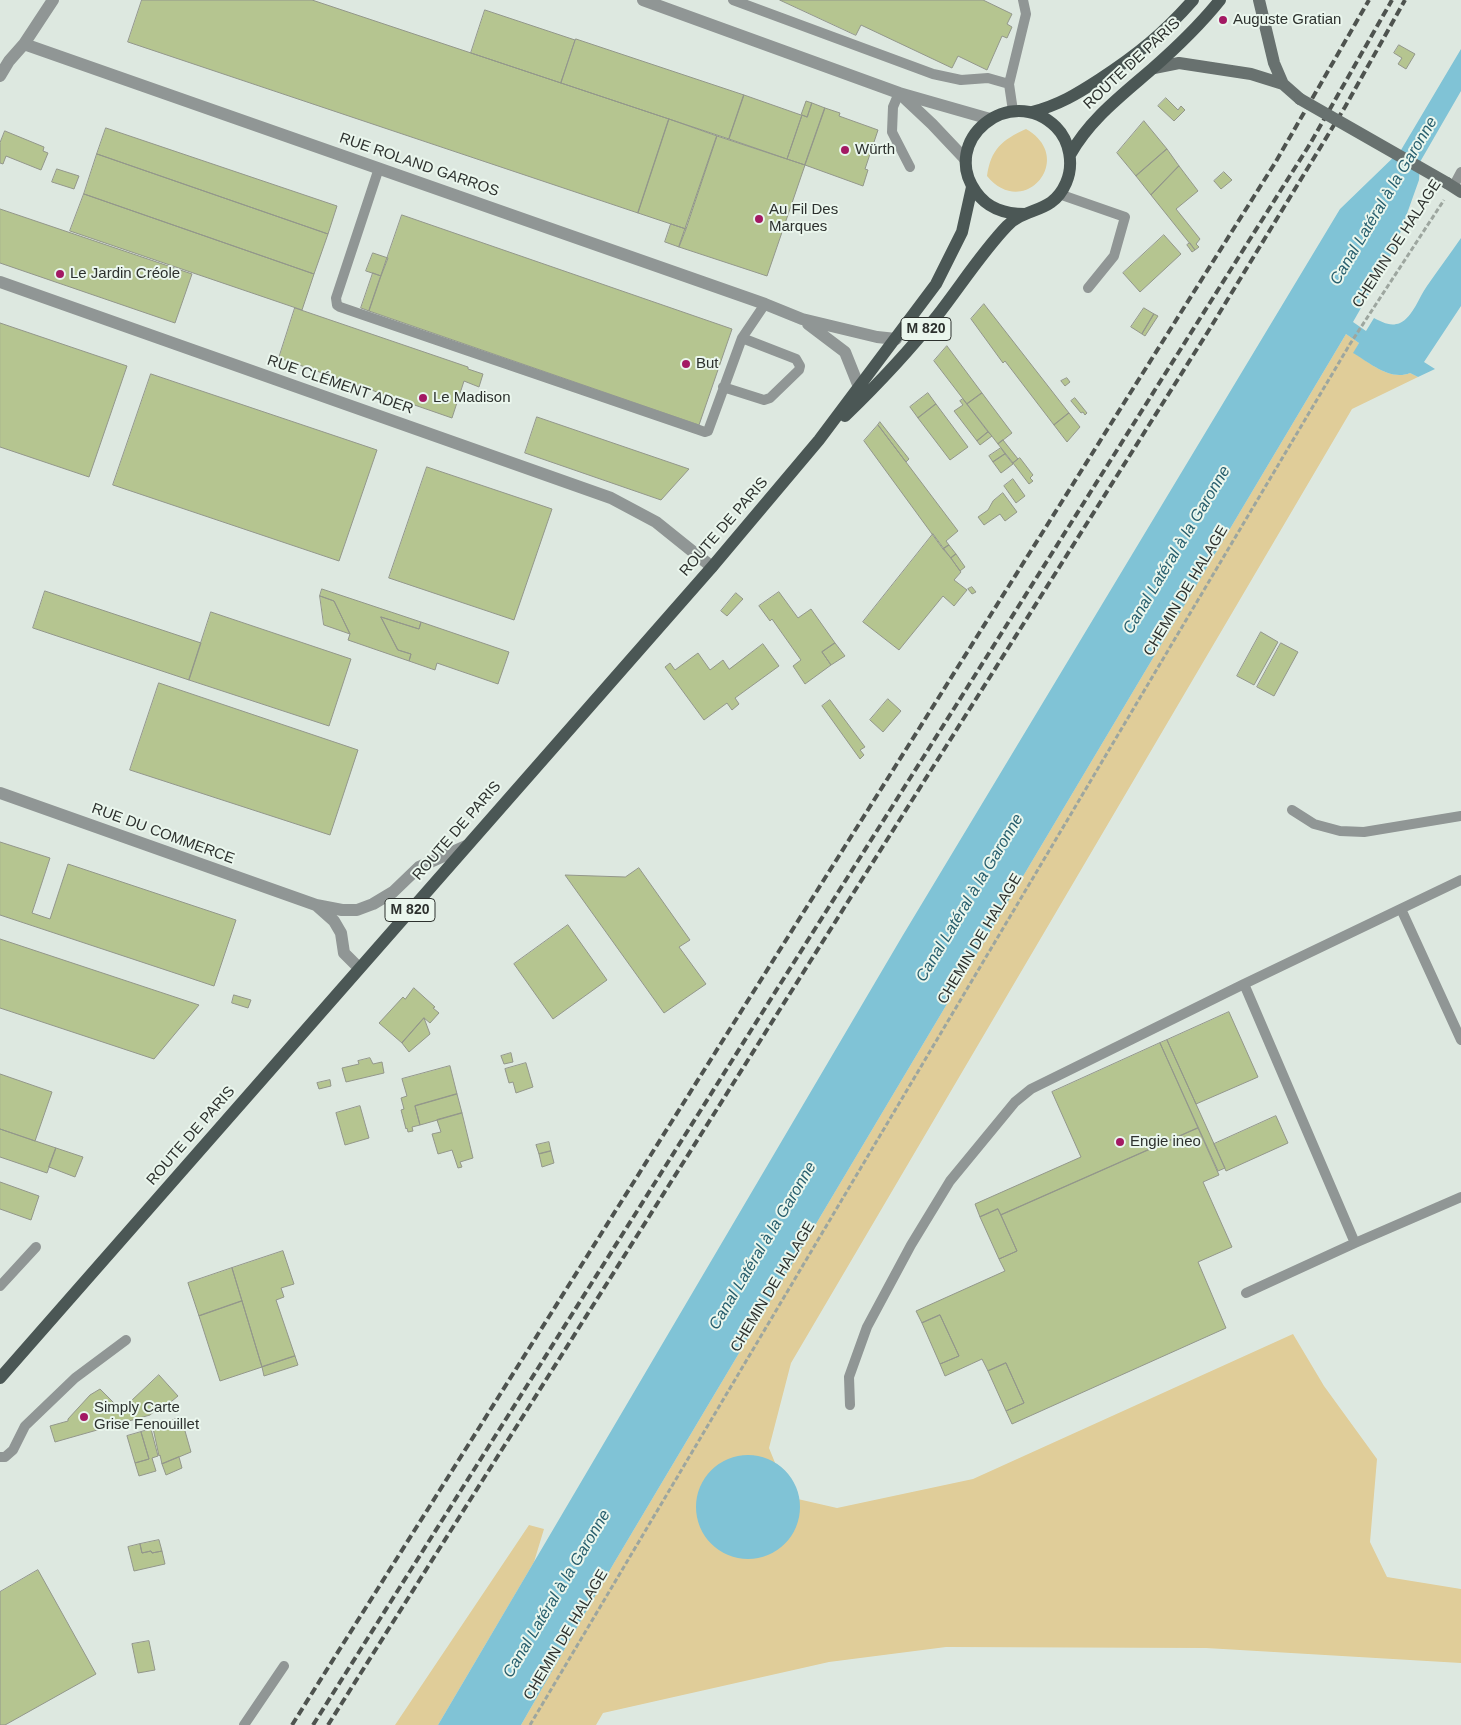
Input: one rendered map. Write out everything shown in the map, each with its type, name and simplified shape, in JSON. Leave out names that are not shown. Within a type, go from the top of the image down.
[{"type":"main road","name":"ROUTE DE PARIS","points":[[990,118],[1001,113],[1013,111],[1032,112],[1054,106],[1078,93],[1122,65],[1153,42],[1193,0]]},
{"type":"main road","name":"ROUTE DE PARIS","points":[[1070,155],[1078,139],[1096,120],[1154,68],[1208,15],[1220,0]]},
{"type":"main road","points":[[1259,0],[1272,55],[1283,84]]},
{"type":"main road","points":[[1154,68],[1179,63],[1251,74],[1283,84],[1300,98],[1454,188]]},
{"type":"main road","name":"ROUTE DE PARIS","points":[[820,440],[872,390],[929,325],[1008,225],[1025,214],[1050,204],[1059,194],[1066,182],[1070,169],[1070,155],[1065,140],[1057,128],[1046,118],[1032,112]]},
{"type":"main road","points":[[966,160],[970,144],[978,129],[990,118]]},
{"type":"main road","name":"ROUTE DE PARIS","points":[[966,160],[967,174],[972,187],[982,200],[995,209],[1009,214],[1025,214]]},
{"type":"main road","name":"ROUTE DE PARIS","points":[[0,1378],[712,567],[820,440],[936,284],[962,232],[972,187]]},
{"type":"street","points":[[0,76],[53,0]]},
{"type":"street","points":[[643,0],[899,93],[990,118]]},
{"type":"street","name":"RUE ROLAND GARROS","points":[[24,44],[765,304],[802,319],[861,334],[896,338]]},
{"type":"street","points":[[899,93],[966,160]]},
{"type":"street","name":"RUE CLÉMENT ADER","points":[[0,282],[611,498],[656,522],[712,567]]},
{"type":"street","name":"RUE ROLAND GARROS","points":[[802,319],[845,352],[859,387]]},
{"type":"street","name":"RUE DU COMMERCE","points":[[0,792],[316,906],[342,910],[357,910],[373,904],[392,892],[420,866],[466,846]]},
{"type":"street","name":"RUE DU COMMERCE","points":[[316,906],[334,921],[341,933],[344,953],[359,968]]},
{"type":"lane","points":[[733,0],[932,74],[961,80],[988,78],[1010,84]]},
{"type":"lane","points":[[1013,111],[1010,84],[1026,14],[1023,0]]},
{"type":"lane","points":[[899,93],[893,107],[892,132],[910,167]]},
{"type":"lane","points":[[379,168],[336,298],[337,305],[340,307],[705,432],[708,431],[742,338],[765,304]]},
{"type":"lane","name":"CHEMIN DE HALAGE","points":[[1454,188],[1461,172]]},
{"type":"lane","points":[[1059,194],[1126,217],[1114,256],[1088,288]]},
{"type":"lane","points":[[723,387],[764,400],[799,370],[800,366],[796,359],[742,338]]},
{"type":"lane","points":[[1292,810],[1314,824],[1340,831],[1364,832],[1461,816]]},
{"type":"lane","points":[[850,1405],[850,1377],[867,1327],[911,1245],[950,1181],[1015,1102],[1031,1089],[1461,880]]},
{"type":"lane","points":[[1401,909],[1461,1040]]},
{"type":"lane","points":[[1244,984],[1355,1243]]},
{"type":"lane","points":[[1246,1293],[1461,1197]]},
{"type":"lane","points":[[0,1286],[36,1248]]},
{"type":"lane","points":[[0,1457],[6,1457],[13,1450],[25,1426],[75,1378],[126,1340]]},
{"type":"lane","points":[[244,1725],[284,1666]]},
{"type":"path","name":"CHEMIN DE HALAGE","points":[[530,1725],[1350,344],[1454,188]]},
{"type":"shaded area","points":[[1026,129],[1040,141],[1047,155],[1046,168],[1040,180],[1029,189],[1016,192],[1001,188],[987,176],[991,159],[1004,142]]},
{"type":"shaded area","points":[[1346,334],[1359,343],[1354,353],[1373,366],[1395,375],[1410,373],[1418,377],[1352,409],[791,1363],[769,1448],[789,1497],[837,1508],[973,1479],[1293,1334],[1324,1386],[1377,1459],[1370,1542],[1387,1577],[1461,1589],[1461,1663],[1206,1648],[946,1647],[829,1662],[603,1713],[596,1725],[521,1725],[614,1563]]},
{"type":"shaded area","points":[[529,1525],[544,1529],[534,1562],[438,1725],[395,1725]]},
{"type":"water","name":"Canal Latéral à la Garonne","points":[[1461,49],[1461,91],[1420,162],[1419,180],[1394,250],[1353,322],[1366,331],[1374,318],[1386,324],[1400,323],[1405,320],[1461,238],[1461,306],[1424,362],[1435,369],[1418,377],[1410,373],[1395,375],[1380,370],[1353,353],[1359,343],[1346,334],[614,1563],[521,1725],[438,1725],[903,935],[1340,209],[1401,150]]},
{"type":"water","points":[[748,1455],[768,1459],[785,1470],[796,1487],[800,1507],[796,1527],[785,1544],[768,1555],[748,1559],[728,1555],[711,1544],[700,1527],[696,1507],[700,1487],[711,1470],[728,1459]]},
{"type":"building","points":[[142,0],[312,0],[669,119],[638,213],[128,42]]},
{"type":"building","points":[[780,0],[983,0],[1012,14],[1007,24],[1012,27],[1007,38],[1002,36],[987,70],[958,56],[952,68],[861,25],[856,35]]},
{"type":"building","points":[[485,10],[575,40],[561,83],[471,53]]},
{"type":"building","points":[[576,39],[744,95],[729,139],[561,83]]},
{"type":"building","points":[[1399,45],[1415,54],[1406,69],[1398,64],[1402,58],[1394,53]]},
{"type":"building","points":[[744,95],[801,115],[806,101],[812,103],[807,117],[802,115],[787,159],[729,139]]},
{"type":"building","points":[[1166,98],[1178,110],[1181,106],[1185,110],[1174,121],[1158,106]]},
{"type":"building","points":[[812,103],[825,108],[805,165],[787,159],[802,115],[807,117]]},
{"type":"building","points":[[825,108],[840,113],[839,116],[878,130],[865,169],[868,170],[863,186],[805,165]]},
{"type":"building","points":[[669,119],[717,136],[686,229],[638,213]]},
{"type":"building","points":[[1144,121],[1167,149],[1136,176],[1117,153]]},
{"type":"building","points":[[106,128],[337,206],[328,234],[97,154]]},
{"type":"building","points":[[5,131],[44,147],[43,151],[48,153],[41,170],[6,156],[3,164],[0,163],[0,143]]},
{"type":"building","points":[[717,136],[805,165],[767,276],[679,247]]},
{"type":"building","points":[[1167,149],[1179,166],[1151,195],[1136,176]]},
{"type":"building","points":[[97,154],[328,234],[314,274],[84,194]]},
{"type":"building","points":[[1179,166],[1198,191],[1176,209],[1200,239],[1196,244],[1199,247],[1195,250],[1151,195]]},
{"type":"building","points":[[57,169],[79,176],[74,189],[52,182]]},
{"type":"building","points":[[1224,172],[1232,180],[1221,189],[1214,181]]},
{"type":"building","points":[[84,194],[314,274],[302,310],[70,231]]},
{"type":"building","points":[[0,209],[192,274],[175,323],[0,263]]},
{"type":"building","points":[[402,215],[732,329],[699,425],[369,311]]},
{"type":"building","points":[[671,224],[686,229],[679,247],[665,242]]},
{"type":"building","points":[[1164,235],[1181,254],[1140,292],[1123,273]]},
{"type":"building","points":[[1190,243],[1195,250],[1192,252],[1187,245]]},
{"type":"building","points":[[373,253],[388,258],[381,276],[366,271]]},
{"type":"building","points":[[373,273],[381,276],[369,311],[361,308]]},
{"type":"building","points":[[984,304],[1069,413],[1054,425],[1005,361],[1003,363],[971,319]]},
{"type":"building","points":[[295,308],[468,367],[468,369],[483,374],[479,387],[464,381],[452,418],[279,358]]},
{"type":"building","points":[[1144,308],[1154,314],[1142,334],[1131,327]]},
{"type":"building","points":[[1154,314],[1158,316],[1145,336],[1142,334]]},
{"type":"building","points":[[0,323],[127,366],[89,477],[0,447]]},
{"type":"building","points":[[947,346],[982,393],[967,404],[934,361]]},
{"type":"building","points":[[151,374],[377,450],[339,561],[113,485]]},
{"type":"building","points":[[1067,378],[1070,382],[1065,386],[1061,381]]},
{"type":"building","points":[[928,393],[936,404],[918,418],[910,407]]},
{"type":"building","points":[[982,393],[1012,433],[998,444],[967,404]]},
{"type":"building","points":[[1075,398],[1087,413],[1085,415],[1071,401]]},
{"type":"building","points":[[963,399],[988,432],[977,441],[954,411],[963,405],[960,401]]},
{"type":"building","points":[[936,404],[968,447],[950,460],[918,418]]},
{"type":"building","points":[[1069,413],[1080,427],[1067,442],[1054,425]]},
{"type":"building","points":[[537,417],[689,469],[661,500],[525,453]]},
{"type":"building","points":[[880,422],[909,459],[906,462],[878,425]]},
{"type":"building","points":[[878,425],[958,531],[946,541],[949,545],[943,549],[864,441]]},
{"type":"building","points":[[988,432],[992,436],[980,445],[977,441]]},
{"type":"building","points":[[1003,440],[1018,459],[1013,463],[998,444]]},
{"type":"building","points":[[1001,448],[1005,454],[993,462],[989,456]]},
{"type":"building","points":[[1005,454],[1013,464],[1001,473],[993,462]]},
{"type":"building","points":[[1020,458],[1033,475],[1030,478],[1033,481],[1029,484],[1013,463]]},
{"type":"building","points":[[427,467],[552,509],[514,620],[389,578]]},
{"type":"building","points":[[1013,479],[1025,496],[1016,503],[1004,486]]},
{"type":"building","points":[[1003,493],[1017,512],[1005,521],[1000,514],[984,525],[978,517],[988,510],[993,501]]},
{"type":"building","points":[[933,534],[961,572],[954,580],[967,590],[954,606],[943,596],[899,650],[863,622]]},
{"type":"building","points":[[949,545],[956,554],[951,558],[943,549]]},
{"type":"building","points":[[956,554],[965,567],[960,571],[951,558]]},
{"type":"building","points":[[972,587],[976,592],[972,594],[968,589]]},
{"type":"building","points":[[322,589],[421,622],[419,629],[381,617],[398,650],[411,654],[409,661],[348,640],[350,634],[334,601],[320,596]]},
{"type":"building","points":[[45,591],[201,643],[189,680],[33,628]]},
{"type":"building","points":[[779,592],[798,618],[811,609],[835,643],[822,652],[831,665],[805,684],[793,666],[801,660],[772,619],[770,621],[759,606]]},
{"type":"building","points":[[736,593],[743,599],[727,616],[721,611]]},
{"type":"building","points":[[320,596],[334,601],[350,634],[324,625]]},
{"type":"building","points":[[211,612],[351,659],[329,726],[189,680]]},
{"type":"building","points":[[381,617],[419,629],[421,622],[509,652],[498,684],[437,663],[435,670],[409,661],[411,654],[398,650]]},
{"type":"building","points":[[1261,632],[1278,642],[1254,685],[1237,676]]},
{"type":"building","points":[[835,643],[845,656],[831,665],[822,652]]},
{"type":"building","points":[[1281,643],[1298,652],[1274,696],[1257,687]]},
{"type":"building","points":[[763,644],[779,666],[735,698],[739,704],[732,710],[727,703],[704,720],[665,667],[670,663],[675,670],[698,653],[710,670],[723,660],[729,669]]},
{"type":"building","points":[[159,683],[358,750],[330,835],[130,770]]},
{"type":"building","points":[[888,699],[901,711],[883,732],[870,720]]},
{"type":"building","points":[[830,700],[865,747],[860,750],[864,755],[860,759],[822,706]]},
{"type":"building","points":[[0,842],[50,858],[32,913],[50,919],[68,864],[236,920],[214,986],[0,915]]},
{"type":"building","points":[[639,868],[690,940],[679,947],[706,984],[664,1013],[565,875],[625,877]]},
{"type":"building","points":[[568,925],[607,980],[553,1019],[514,964]]},
{"type":"building","points":[[0,939],[199,1005],[154,1059],[0,1008]]},
{"type":"building","points":[[414,988],[439,1013],[430,1023],[424,1018],[402,1043],[379,1023]]},
{"type":"building","points":[[234,995],[251,1000],[248,1008],[232,1003]]},
{"type":"building","name":"Engie ineo","points":[[1229,1012],[1258,1077],[1196,1104],[1167,1040]]},
{"type":"building","points":[[424,1018],[430,1034],[409,1052],[402,1043]]},
{"type":"building","points":[[1167,1040],[1225,1168],[1218,1171],[1160,1043]]},
{"type":"building","name":"Engie ineo","points":[[1160,1043],[1198,1128],[1001,1215],[998,1209],[980,1217],[975,1204],[1081,1157],[1052,1092]]},
{"type":"building","points":[[511,1053],[513,1062],[504,1064],[501,1056]]},
{"type":"building","points":[[370,1058],[373,1064],[382,1062],[384,1073],[346,1082],[342,1068],[359,1064],[358,1061]]},
{"type":"building","points":[[526,1063],[533,1087],[516,1093],[513,1082],[509,1083],[505,1069]]},
{"type":"building","points":[[450,1066],[457,1094],[415,1106],[420,1125],[412,1127],[413,1131],[408,1132],[401,1110],[404,1109],[401,1098],[407,1096],[402,1079]]},
{"type":"building","points":[[0,1074],[52,1092],[35,1141],[0,1129]]},
{"type":"building","points":[[330,1080],[331,1086],[319,1089],[317,1083]]},
{"type":"building","points":[[457,1094],[462,1113],[420,1125],[415,1106]]},
{"type":"building","points":[[360,1106],[369,1138],[345,1145],[336,1113]]},
{"type":"building","points":[[462,1113],[473,1158],[460,1162],[462,1167],[458,1168],[452,1150],[438,1154],[432,1134],[441,1132],[437,1120]]},
{"type":"building","points":[[1276,1116],[1288,1143],[1226,1171],[1214,1144]]},
{"type":"building","points":[[1198,1128],[1219,1175],[1203,1182],[1232,1247],[1198,1262],[1226,1328],[1012,1424],[1006,1411],[1024,1403],[1006,1363],[988,1371],[982,1359],[945,1376],[940,1364],[959,1356],[940,1315],[922,1323],[916,1311],[1005,1271],[999,1259],[1017,1251],[1001,1215]]},
{"type":"building","points":[[0,1129],[56,1148],[47,1173],[0,1157]]},
{"type":"building","points":[[549,1142],[551,1151],[539,1154],[536,1145]]},
{"type":"building","points":[[56,1148],[83,1157],[75,1177],[49,1167]]},
{"type":"building","points":[[551,1151],[554,1163],[542,1167],[539,1154]]},
{"type":"building","points":[[0,1182],[39,1196],[31,1220],[0,1209]]},
{"type":"building","points":[[998,1209],[1017,1251],[999,1259],[980,1217]]},
{"type":"building","points":[[283,1251],[294,1284],[281,1288],[284,1297],[276,1300],[295,1356],[262,1367],[232,1268]]},
{"type":"building","points":[[232,1268],[242,1301],[199,1316],[188,1283]]},
{"type":"building","points":[[242,1301],[262,1367],[220,1381],[199,1316]]},
{"type":"building","points":[[940,1315],[959,1356],[940,1364],[922,1323]]},
{"type":"building","points":[[295,1356],[298,1365],[264,1376],[262,1367]]},
{"type":"building","points":[[1006,1363],[1024,1403],[1006,1411],[988,1371]]},
{"type":"building","points":[[159,1375],[178,1396],[166,1406],[164,1403],[150,1415],[55,1442],[50,1426],[68,1421],[90,1395],[100,1389],[121,1410]]},
{"type":"building","points":[[181,1417],[191,1452],[162,1464],[153,1428]]},
{"type":"building","points":[[151,1429],[158,1456],[152,1458],[156,1471],[139,1476],[135,1463],[149,1459],[141,1432]]},
{"type":"building","points":[[141,1432],[149,1459],[135,1463],[127,1436]]},
{"type":"building","points":[[179,1457],[182,1468],[166,1475],[162,1464]]},
{"type":"building","points":[[159,1540],[162,1551],[142,1553],[140,1544]]},
{"type":"building","points":[[140,1544],[142,1553],[162,1551],[165,1564],[134,1571],[128,1547]]},
{"type":"building","points":[[38,1570],[96,1674],[5,1725],[0,1725],[0,1592]]},
{"type":"building","points":[[149,1641],[155,1670],[138,1673],[132,1644]]},
{"type":"railway","points":[[292,1725],[1275,163],[1369,0]]},
{"type":"railway","points":[[313,1725],[1310,144],[1392,0]]},
{"type":"railway","points":[[328,1725],[1209,330],[1345,107],[1405,0]]},
{"type":"place","name":"Auguste Gratian","points":[[1223,20]]},
{"type":"place","name":"Würth","points":[[845,150]]},
{"type":"place","name":"Au Fil Des Marques","points":[[759,219]]},
{"type":"place","name":"Le Jardin Créole","points":[[60,274]]},
{"type":"place","name":"But","points":[[686,364]]},
{"type":"place","name":"Le Madison","points":[[423,398]]},
{"type":"place","name":"Engie ineo","points":[[1120,1142]]},
{"type":"place","name":"Simply Carte Grise Fenouillet","points":[[84,1417]]}]
